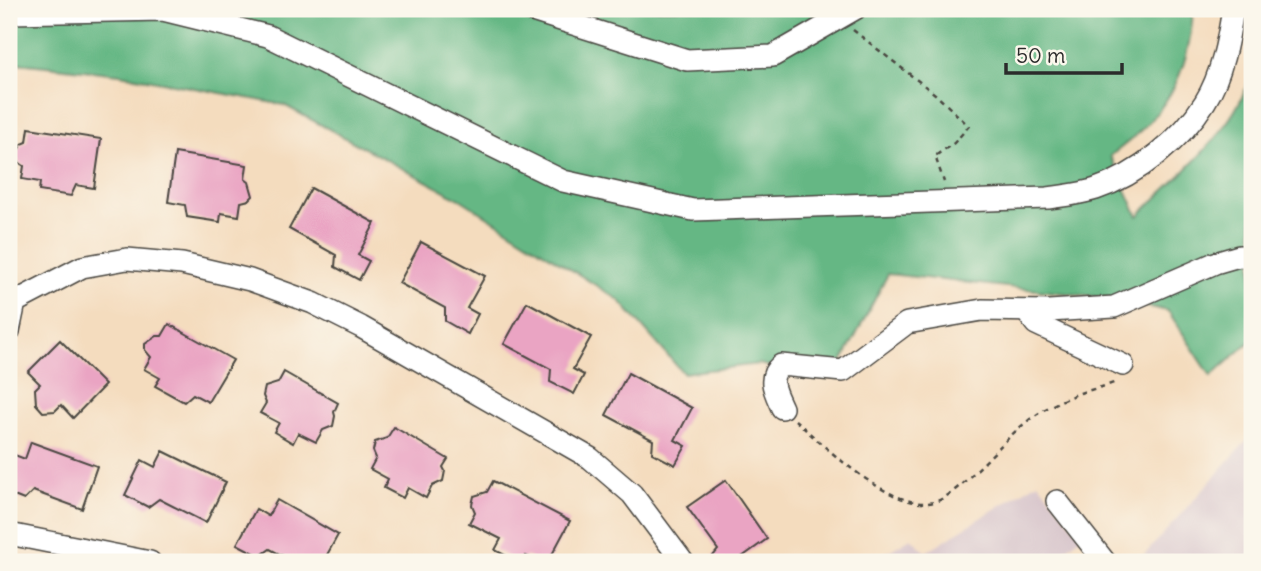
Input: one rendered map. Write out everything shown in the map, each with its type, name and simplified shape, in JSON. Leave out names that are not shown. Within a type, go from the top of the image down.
[{"type":"street","points":[[526,9],[687,60],[773,56],[848,13]]},
{"type":"street","points":[[9,13],[163,10],[268,36],[564,181],[693,210],[1048,198],[1099,188],[1146,161],[1179,134],[1206,100],[1221,64],[1233,9]]},
{"type":"street","points":[[782,408],[771,382],[774,372],[781,365],[843,372],[907,323],[982,310],[1114,307],[1215,263],[1238,256],[1252,257]]},
{"type":"street","points":[[9,331],[12,300],[82,267],[127,259],[182,264],[250,280],[313,303],[361,327],[590,458],[632,494],[683,562]]},
{"type":"street","points":[[1026,311],[1036,324],[1123,365]]},
{"type":"street","points":[[1057,501],[1105,562]]},
{"type":"street","points":[[9,534],[150,562]]},
{"type":"path","points":[[848,13],[858,35],[935,94],[969,126],[954,143],[934,156],[951,202]]},
{"type":"path","points":[[782,408],[824,446],[887,494],[917,504],[938,501],[953,491],[1024,424],[1053,404],[1118,380],[1124,375],[1123,365]]},
{"type":"shaded area","points":[[1252,435],[1252,562],[1138,562]]},
{"type":"shaded area","points":[[1038,482],[1081,537],[1051,562],[874,560],[911,538],[926,552]]},
{"type":"green space","points":[[9,9],[1193,9],[1186,55],[1171,93],[1145,126],[1110,156],[1138,216],[1221,131],[1245,92],[1252,70],[1252,340],[1211,376],[1168,311],[1109,298],[888,274],[835,375],[814,377],[759,364],[683,373],[619,300],[460,199],[284,105],[120,74],[9,62]]},
{"type":"building","points":[[29,128],[101,139],[94,188],[76,185],[71,196],[39,191],[40,182],[22,179],[24,166],[14,156],[22,144],[27,142]]},
{"type":"building","points":[[175,153],[247,165],[245,179],[249,182],[253,196],[241,202],[239,216],[221,213],[220,222],[187,217],[185,205],[168,202]]},
{"type":"building","points":[[311,188],[375,223],[358,255],[369,261],[359,280],[335,267],[336,255],[289,229]]},
{"type":"building","points":[[421,242],[485,276],[467,308],[478,314],[468,334],[445,321],[445,308],[399,283]]},
{"type":"building","points":[[527,302],[591,337],[573,369],[584,375],[574,394],[550,382],[551,369],[504,344]]},
{"type":"building","points":[[169,324],[233,360],[208,402],[193,394],[184,402],[155,386],[160,378],[144,369],[151,357],[145,350],[145,344],[157,336],[162,336]]},
{"type":"building","points":[[60,340],[105,385],[73,418],[61,405],[55,411],[43,412],[36,404],[35,389],[40,384],[28,372]]},
{"type":"building","points":[[284,372],[338,403],[333,426],[323,430],[316,442],[298,433],[293,443],[274,432],[279,423],[260,413],[266,403],[263,396],[265,387],[278,383]]},
{"type":"building","points":[[628,373],[692,408],[675,440],[686,446],[675,465],[652,453],[653,440],[606,415]]},
{"type":"building","points":[[394,427],[448,459],[443,467],[443,481],[432,486],[426,498],[408,488],[403,498],[384,488],[388,479],[370,469],[376,458],[373,451],[375,442],[387,438]]},
{"type":"building","points":[[31,442],[97,466],[82,509],[33,491],[24,500],[9,494],[9,462],[12,454],[25,459]]},
{"type":"building","points":[[163,451],[226,482],[206,523],[159,499],[148,507],[125,495],[142,460],[155,467]]},
{"type":"building","points":[[726,480],[767,539],[735,562],[708,562],[718,550],[687,507]]},
{"type":"building","points":[[493,481],[570,521],[548,562],[538,562],[526,556],[523,562],[518,562],[495,550],[501,539],[469,523],[475,512],[472,505],[474,496],[487,492]]},
{"type":"building","points":[[277,500],[338,535],[323,562],[294,562],[270,549],[260,556],[237,544],[256,509],[268,516]]}]
